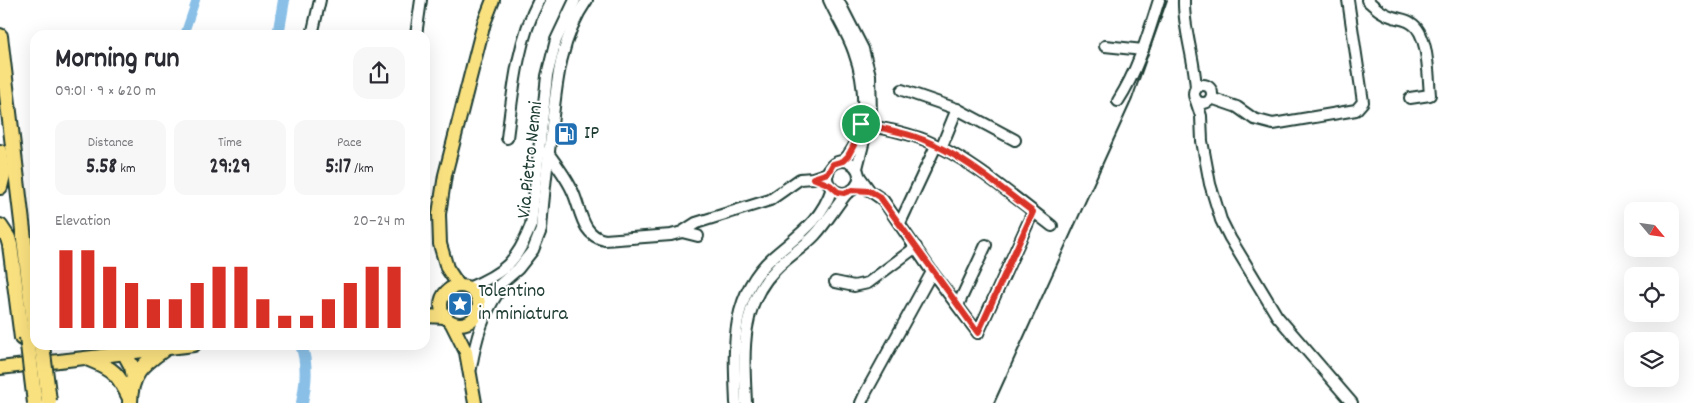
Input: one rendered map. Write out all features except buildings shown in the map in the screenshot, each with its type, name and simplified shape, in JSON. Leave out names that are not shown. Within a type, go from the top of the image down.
[{"type":"highway","points":[[0,36],[26,257],[30,338]]},
{"type":"highway","points":[[0,107],[30,338]]},
{"type":"highway","points":[[0,152],[3,175],[0,187]]},
{"type":"highway","points":[[0,226],[8,238],[30,338]]},
{"type":"highway","points":[[26,257],[30,260]]},
{"type":"highway","points":[[32,350],[42,402]]},
{"type":"highway","points":[[42,350],[42,402]]},
{"type":"highway","points":[[134,377],[144,363],[163,350]]},
{"type":"highway","points":[[125,354],[132,367],[134,377],[130,401]]},
{"type":"highway","points":[[120,378],[125,354]]},
{"type":"highway","points":[[89,359],[104,365],[120,378],[130,401]]},
{"type":"main road","points":[[466,352],[448,319],[442,312],[447,268],[440,244],[438,230],[439,214],[445,175],[484,23],[493,0]]},
{"type":"main road","points":[[430,315],[448,319],[457,324],[468,322],[475,315],[478,306],[476,296],[464,288],[447,268]]},
{"type":"main road","points":[[430,310],[450,289],[464,288]]},
{"type":"main road","points":[[468,322],[466,352],[475,403]]},
{"type":"main road","points":[[0,368],[163,350]]},
{"type":"street","points":[[313,30],[320,0]]},
{"type":"street","points":[[417,30],[421,0]]},
{"type":"street","points":[[508,138],[518,62],[539,0]]},
{"type":"street","name":"Via Pietro Nenni","points":[[464,288],[493,278],[510,264],[523,246],[538,199],[543,152],[547,76],[556,40],[575,0]]},
{"type":"street","points":[[829,0],[854,50],[861,76],[863,93],[865,125],[843,161]]},
{"type":"street","points":[[746,403],[745,334],[757,294],[774,271],[816,234],[857,186],[861,148],[871,92],[870,75],[862,49],[838,0]]},
{"type":"street","points":[[1118,101],[1129,84],[1143,50],[1159,0]]},
{"type":"street","points":[[1184,0],[1184,11],[1198,91],[1202,140],[1210,184],[1222,220],[1229,236],[1277,316],[1352,403]]},
{"type":"street","points":[[1198,91],[1199,102],[1209,100],[1237,107],[1254,119],[1273,124],[1356,110],[1363,102],[1348,0]]},
{"type":"street","points":[[1367,0],[1383,13],[1412,23],[1422,38],[1425,48],[1430,95],[1410,98]]},
{"type":"street","name":"Via Pietro Nenni","points":[[543,152],[565,44],[585,1]]},
{"type":"street","points":[[1105,46],[1143,50]]},
{"type":"street","points":[[902,90],[957,109],[1015,140]]},
{"type":"street","points":[[1198,91],[1211,90],[1209,100],[1201,116]]},
{"type":"street","points":[[900,223],[957,109]]},
{"type":"street","points":[[865,125],[908,135],[939,147],[974,167],[1052,226]]},
{"type":"street","points":[[543,152],[561,170],[573,191],[582,220],[591,234],[598,239],[605,240],[671,235],[682,232],[696,223],[770,200],[800,179],[813,178],[828,173]]},
{"type":"street","points":[[736,403],[734,342],[736,323],[745,296],[754,279],[766,263],[801,235],[826,204],[831,187],[827,179],[828,173],[833,164],[843,161],[852,163],[870,191],[883,200],[932,272],[978,333],[1033,212]]},
{"type":"street","points":[[813,178],[838,192],[870,191]]},
{"type":"street","name":"Via Pietro Nenni","points":[[478,306],[518,269],[533,250],[541,230],[538,199]]},
{"type":"street","points":[[682,232],[698,236]]},
{"type":"street","points":[[958,305],[986,245]]},
{"type":"street","points":[[835,282],[854,286],[868,283],[916,247]]},
{"type":"street","points":[[862,403],[866,392],[932,272]]},
{"type":"street","points":[[470,374],[475,344],[481,324],[487,310],[510,276]]},
{"type":"waterway","points":[[186,30],[196,0]]},
{"type":"waterway","points":[[279,30],[284,0]]},
{"type":"waterway","points":[[302,350],[306,374],[302,403]]},
{"type":"railway","points":[[994,403],[1132,99],[1167,0]]},
{"type":"place","name":"IP","points":[[566,134]]},
{"type":"place","name":"Tolentino in miniatura","points":[[460,304]]},
{"type":"route","points":[[861,124],[908,135],[941,148],[974,167],[1033,212],[978,333],[932,272],[900,223],[880,197],[870,191],[852,190],[844,193],[838,192],[830,185],[813,178],[828,173],[833,164],[843,161],[848,156],[861,124]]}]
